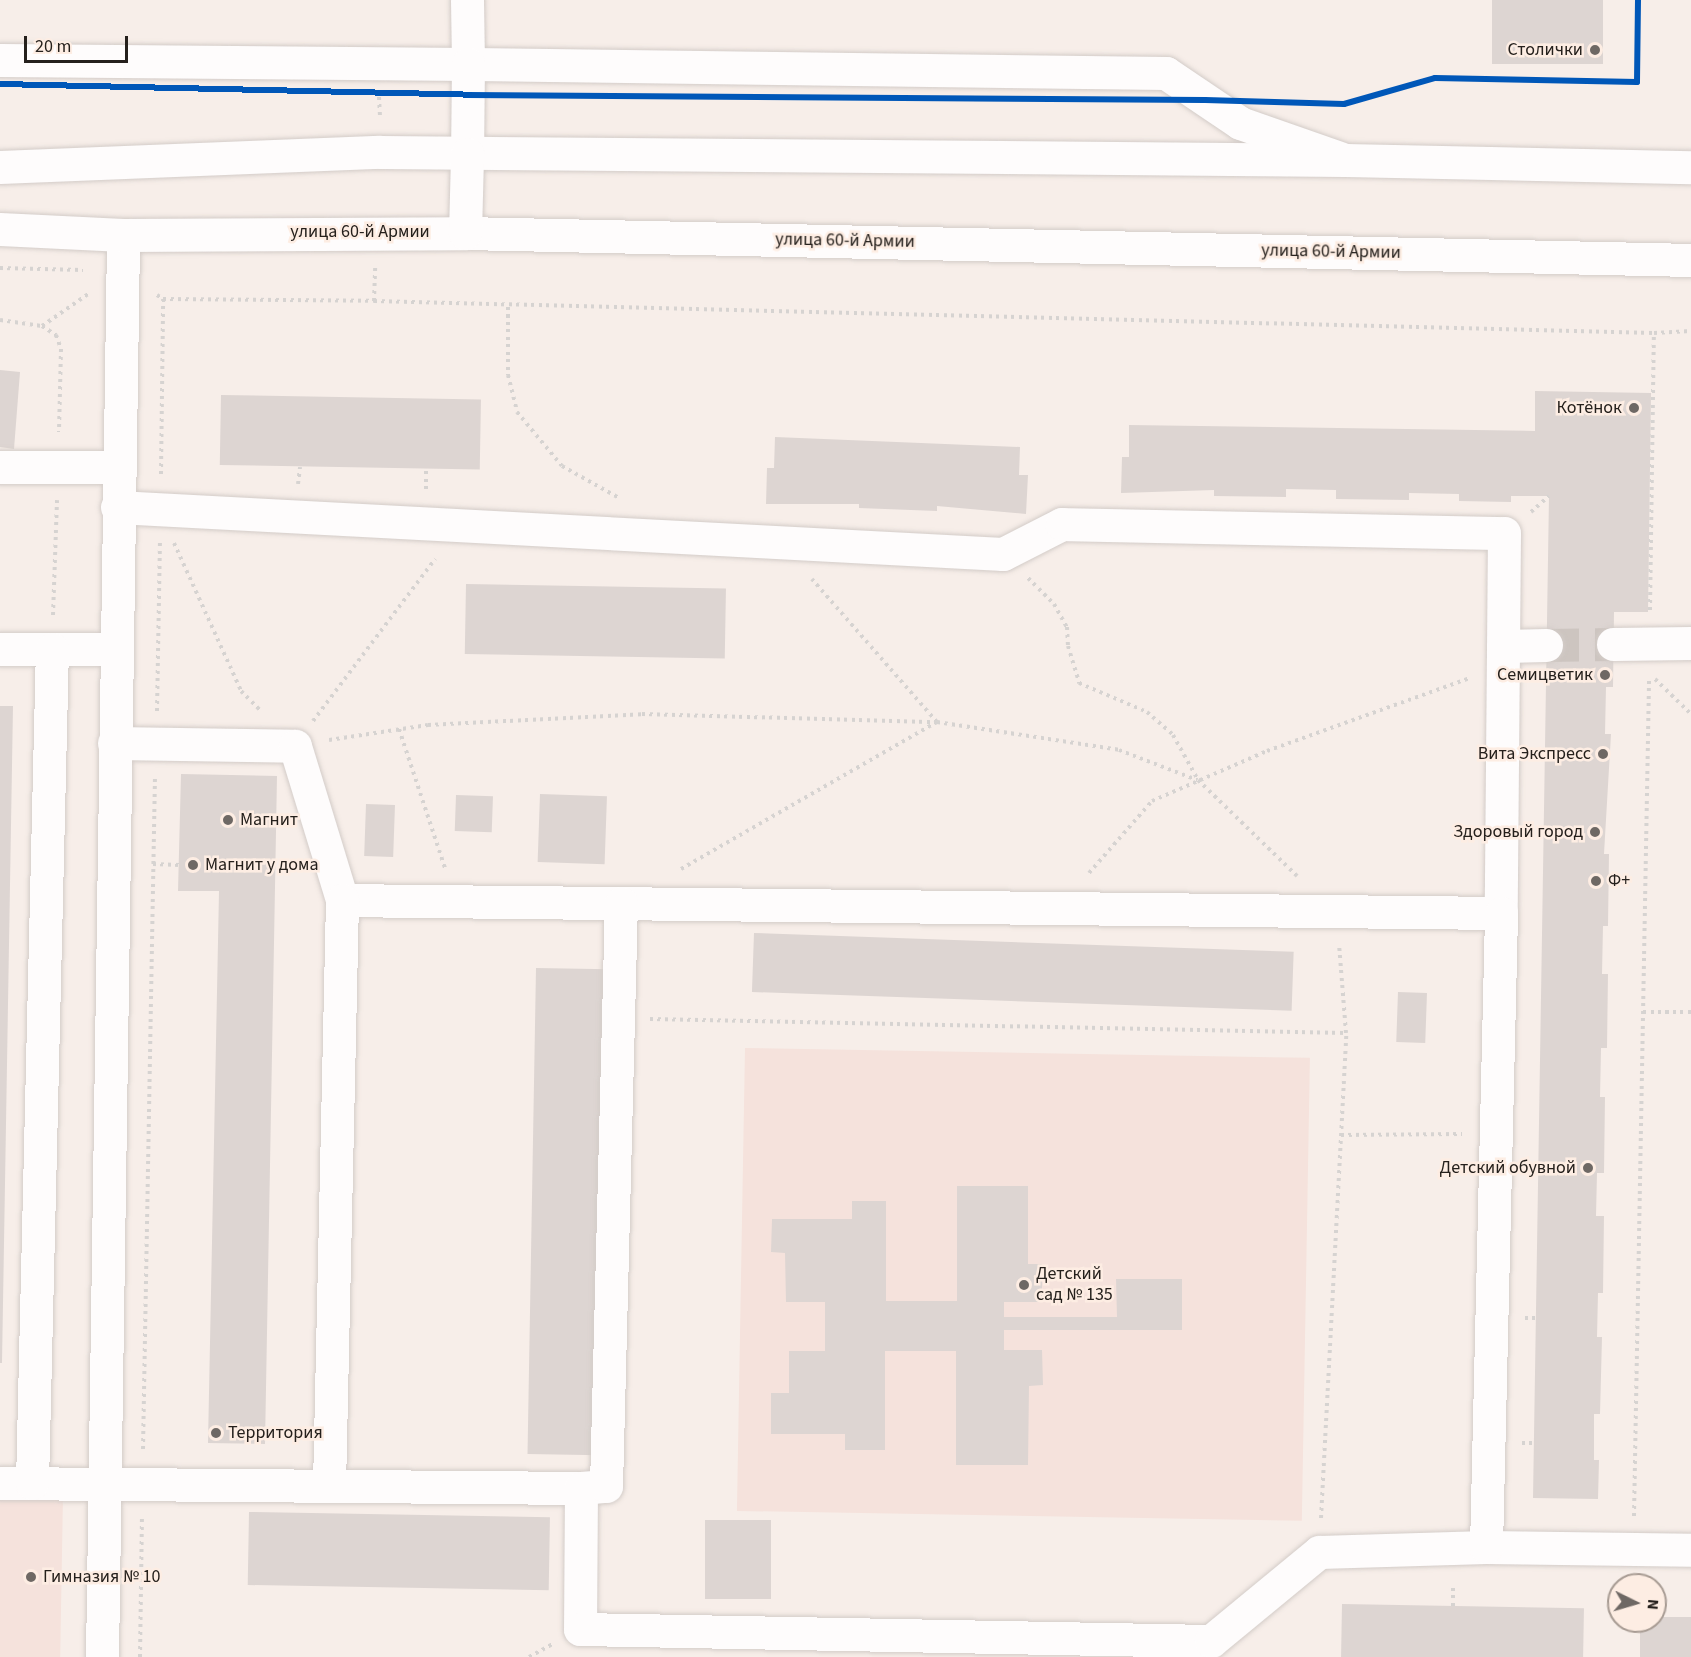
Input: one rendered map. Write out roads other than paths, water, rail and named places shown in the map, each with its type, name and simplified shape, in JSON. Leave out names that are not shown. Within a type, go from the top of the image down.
[{"type":"main road","points":[[465,232],[467,0]]},
{"type":"main road","points":[[0,60],[1166,73],[1240,123],[1346,160]]},
{"type":"main road","points":[[0,150],[115,161]]},
{"type":"main road","points":[[0,167],[380,152],[1346,160],[1691,167]]},
{"type":"main road","name":"улица 60-й Армии","points":[[0,229],[123,235],[465,232],[1691,260]]},
{"type":"main road","points":[[102,1657],[117,467],[123,235]]},
{"type":"main road","points":[[0,467],[117,467]]},
{"type":"main road","points":[[117,507],[1003,554],[1062,524],[1504,533],[1500,913],[1486,1547]]},
{"type":"main road","points":[[1613,644],[1691,644]]},
{"type":"main road","points":[[1504,656],[1546,645]]},
{"type":"main road","points":[[0,649],[115,649]]},
{"type":"main road","points":[[32,1483],[52,649]]},
{"type":"main road","points":[[114,743],[295,746],[342,900],[329,1486]]},
{"type":"main road","points":[[342,900],[1336,913],[1500,913]]},
{"type":"main road","points":[[0,1483],[581,1488],[606,1486],[620,1019],[621,903]]},
{"type":"main road","points":[[581,1488],[580,1629],[1211,1649],[1319,1552],[1486,1547],[1691,1551]]},
{"type":"tunnel","points":[[1546,645],[1613,644]]},
{"type":"place","name":"Столички","points":[[1595,50]]},
{"type":"place","name":"Котёнок","points":[[1634,408]]},
{"type":"place","name":"Cемицветик","points":[[1605,675]]},
{"type":"place","name":"Вита Экспресс","points":[[1603,754]]},
{"type":"place","name":"Магнит","points":[[228,820]]},
{"type":"place","name":"Здоровый город","points":[[1595,832]]},
{"type":"place","name":"Магнит у дома","points":[[193,865]]},
{"type":"place","name":"Ф+","points":[[1596,881]]},
{"type":"place","name":"Детский обувной","points":[[1588,1168]]},
{"type":"place","name":"Детский сад № 135","points":[[1024,1285]]},
{"type":"place","name":"Территория","points":[[216,1433]]},
{"type":"place","name":"Гимназия № 10","points":[[31,1577]]}]
